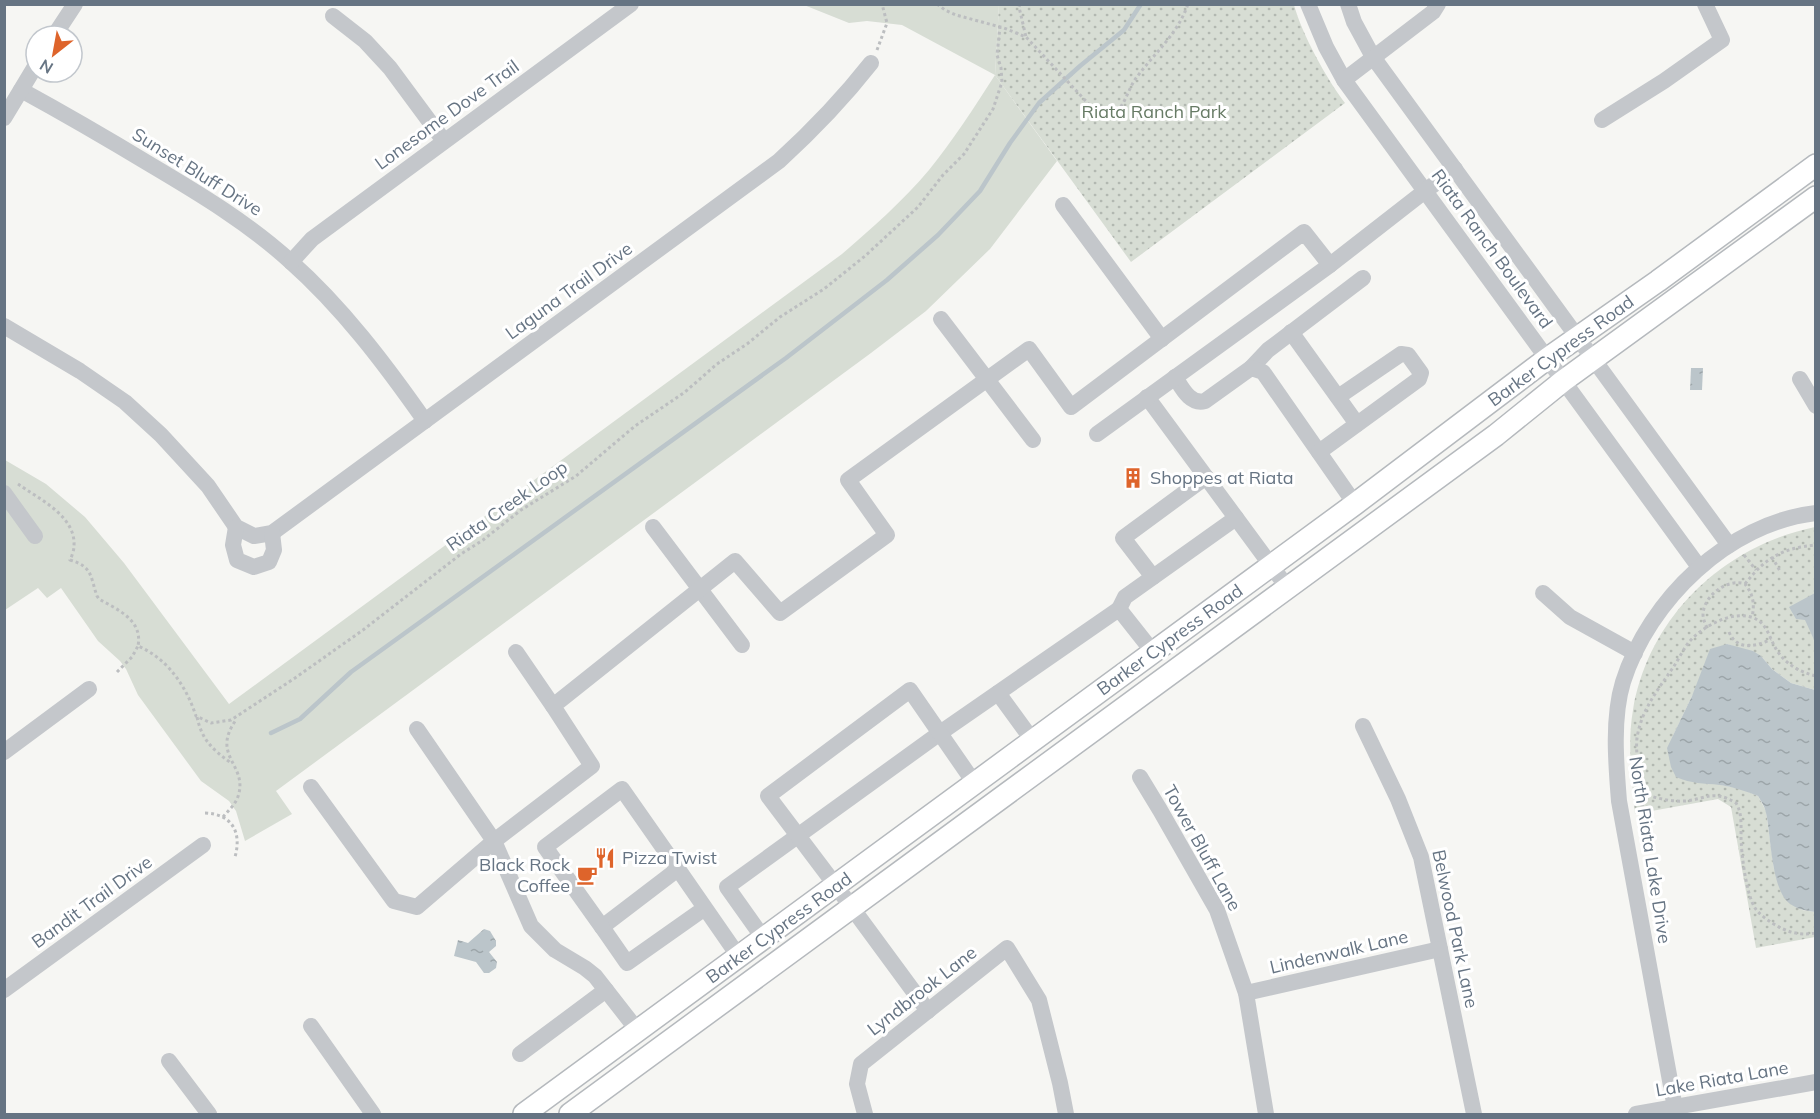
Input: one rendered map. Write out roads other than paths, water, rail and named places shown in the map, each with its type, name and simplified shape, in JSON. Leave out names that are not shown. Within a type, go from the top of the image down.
[{"type":"main road","name":"Barker Cypress Road","points":[[524,1114],[1355,504],[1548,358],[1658,281],[1815,165]]},
{"type":"main road","name":"Barker Cypress Road","points":[[570,1114],[1496,435],[1563,381],[1815,197]]},
{"type":"main road","points":[[1033,741],[1046,765]]},
{"type":"main road","points":[[638,1031],[655,1052]]},
{"type":"street","points":[[62,24],[75,4]]},
{"type":"street","name":"Lonesome Dove Trail","points":[[291,262],[312,239],[631,4]]},
{"type":"street","name":"Riata Ranch Boulevard","points":[[1308,4],[1326,47],[1344,80],[1699,567]]},
{"type":"street","name":"Riata Ranch Boulevard","points":[[1348,4],[1354,22],[1373,57],[1736,550]]},
{"type":"street","points":[[1344,80],[1433,12],[1438,4]]},
{"type":"street","points":[[1602,120],[1664,81],[1722,40],[1705,4]]},
{"type":"street","points":[[333,16],[365,41],[390,68],[444,141]]},
{"type":"street","name":"Laguna Trail Drive","points":[[236,527],[254,536],[272,533],[779,161],[816,128],[871,63]]},
{"type":"street","points":[[4,118],[25,84]]},
{"type":"street","name":"Sunset Bluff Drive","points":[[21,90],[208,199],[254,231],[291,262],[357,331],[425,421]]},
{"type":"street","points":[[1097,434],[1330,265],[1455,169]]},
{"type":"street","points":[[1063,205],[1162,339]]},
{"type":"street","points":[[553,706],[735,561],[780,613],[887,535],[848,480],[1029,349],[1071,407],[1304,232],[1330,265]]},
{"type":"street","points":[[1175,377],[1192,399],[1205,401],[1251,368],[1268,350],[1363,278]]},
{"type":"street","points":[[941,319],[1033,440]]},
{"type":"street","points":[[4,326],[80,371],[126,402],[161,435],[208,486],[236,527],[232,545],[237,560],[254,567],[269,562],[273,550],[272,533]]},
{"type":"street","points":[[1291,332],[1358,424]]},
{"type":"street","points":[[1319,452],[1419,379],[1421,373],[1408,355],[1401,354],[1338,398]]},
{"type":"street","points":[[1251,368],[1263,372],[1355,504]]},
{"type":"street","points":[[1800,379],[1815,406]]},
{"type":"street","points":[[1147,397],[1287,587]]},
{"type":"street","points":[[1153,578],[1123,538],[1206,477]]},
{"type":"street","points":[[9,487],[35,536]]},
{"type":"street","name":"North Riata Lake Drive","points":[[1675,1108],[1619,801],[1615,756],[1617,715],[1622,684],[1635,653],[1657,615],[1677,589],[1699,567],[1713,556],[1736,550],[1758,529],[1799,515],[1815,513]]},
{"type":"street","points":[[764,939],[727,887],[940,733],[1119,609],[1125,597],[1236,518]]},
{"type":"street","points":[[653,527],[742,645]]},
{"type":"street","points":[[1543,593],[1570,617],[1635,653]]},
{"type":"street","points":[[1119,609],[1153,652]]},
{"type":"street","points":[[311,787],[394,901],[417,907],[494,841],[592,766],[516,652]]},
{"type":"street","points":[[4,753],[89,689]]},
{"type":"street","points":[[928,1011],[768,796],[910,690],[975,784]]},
{"type":"street","points":[[998,693],[1033,741]]},
{"type":"street","name":"Belwood Park Lane","points":[[1363,726],[1398,799],[1421,857],[1474,1114]]},
{"type":"street","points":[[417,729],[494,841],[531,926],[555,950],[585,968],[606,990],[638,1031]]},
{"type":"street","name":"Tower Bluff Lane","points":[[1140,777],[1217,910],[1246,993],[1266,1114]]},
{"type":"street","points":[[705,908],[627,963],[545,847],[622,789],[678,869],[739,957]]},
{"type":"street","name":"Bandit Trail Drive","points":[[4,990],[203,845]]},
{"type":"street","points":[[602,927],[678,869]]},
{"type":"street","name":"Lyndbrook Lane","points":[[865,1114],[857,1084],[861,1064],[1007,948],[1039,1000],[1066,1114]]},
{"type":"street","name":"Lindenwalk Lane","points":[[1246,993],[1440,949]]},
{"type":"street","points":[[520,1054],[606,990]]},
{"type":"street","points":[[311,1026],[373,1114]]},
{"type":"street","points":[[169,1060],[208,1114]]},
{"type":"street","name":"Lake Riata Lane","points":[[1636,1114],[1815,1082]]},
{"type":"water","points":[[1691,368],[1703,368],[1702,390],[1690,390]]},
{"type":"water","points":[[1815,593],[1815,642],[1805,620],[1796,619],[1789,607]]},
{"type":"water","points":[[1727,644],[1753,651],[1791,683],[1815,690],[1815,912],[1795,907],[1783,896],[1775,874],[1765,811],[1758,796],[1730,787],[1692,782],[1676,777],[1671,767],[1667,748],[1692,696],[1710,649]]},
{"type":"water","points":[[484,929],[490,931],[496,941],[496,946],[489,952],[497,962],[496,968],[489,973],[484,973],[476,962],[454,956],[458,940],[468,943]]},
{"type":"waterway","points":[[271,733],[300,719],[351,672],[786,358],[887,280],[938,235],[980,191],[1010,143],[1039,103],[1124,30],[1141,4]]},
{"type":"place","name":"Shoppes at Riata","points":[[1133,478]]},
{"type":"place","name":"Pizza Twist","points":[[605,858]]},
{"type":"place","name":"Black Rock Coffee","points":[[587,875]]},
{"type":"park label","name":"Riata Ranch Park","points":[[1154,112]]}]
